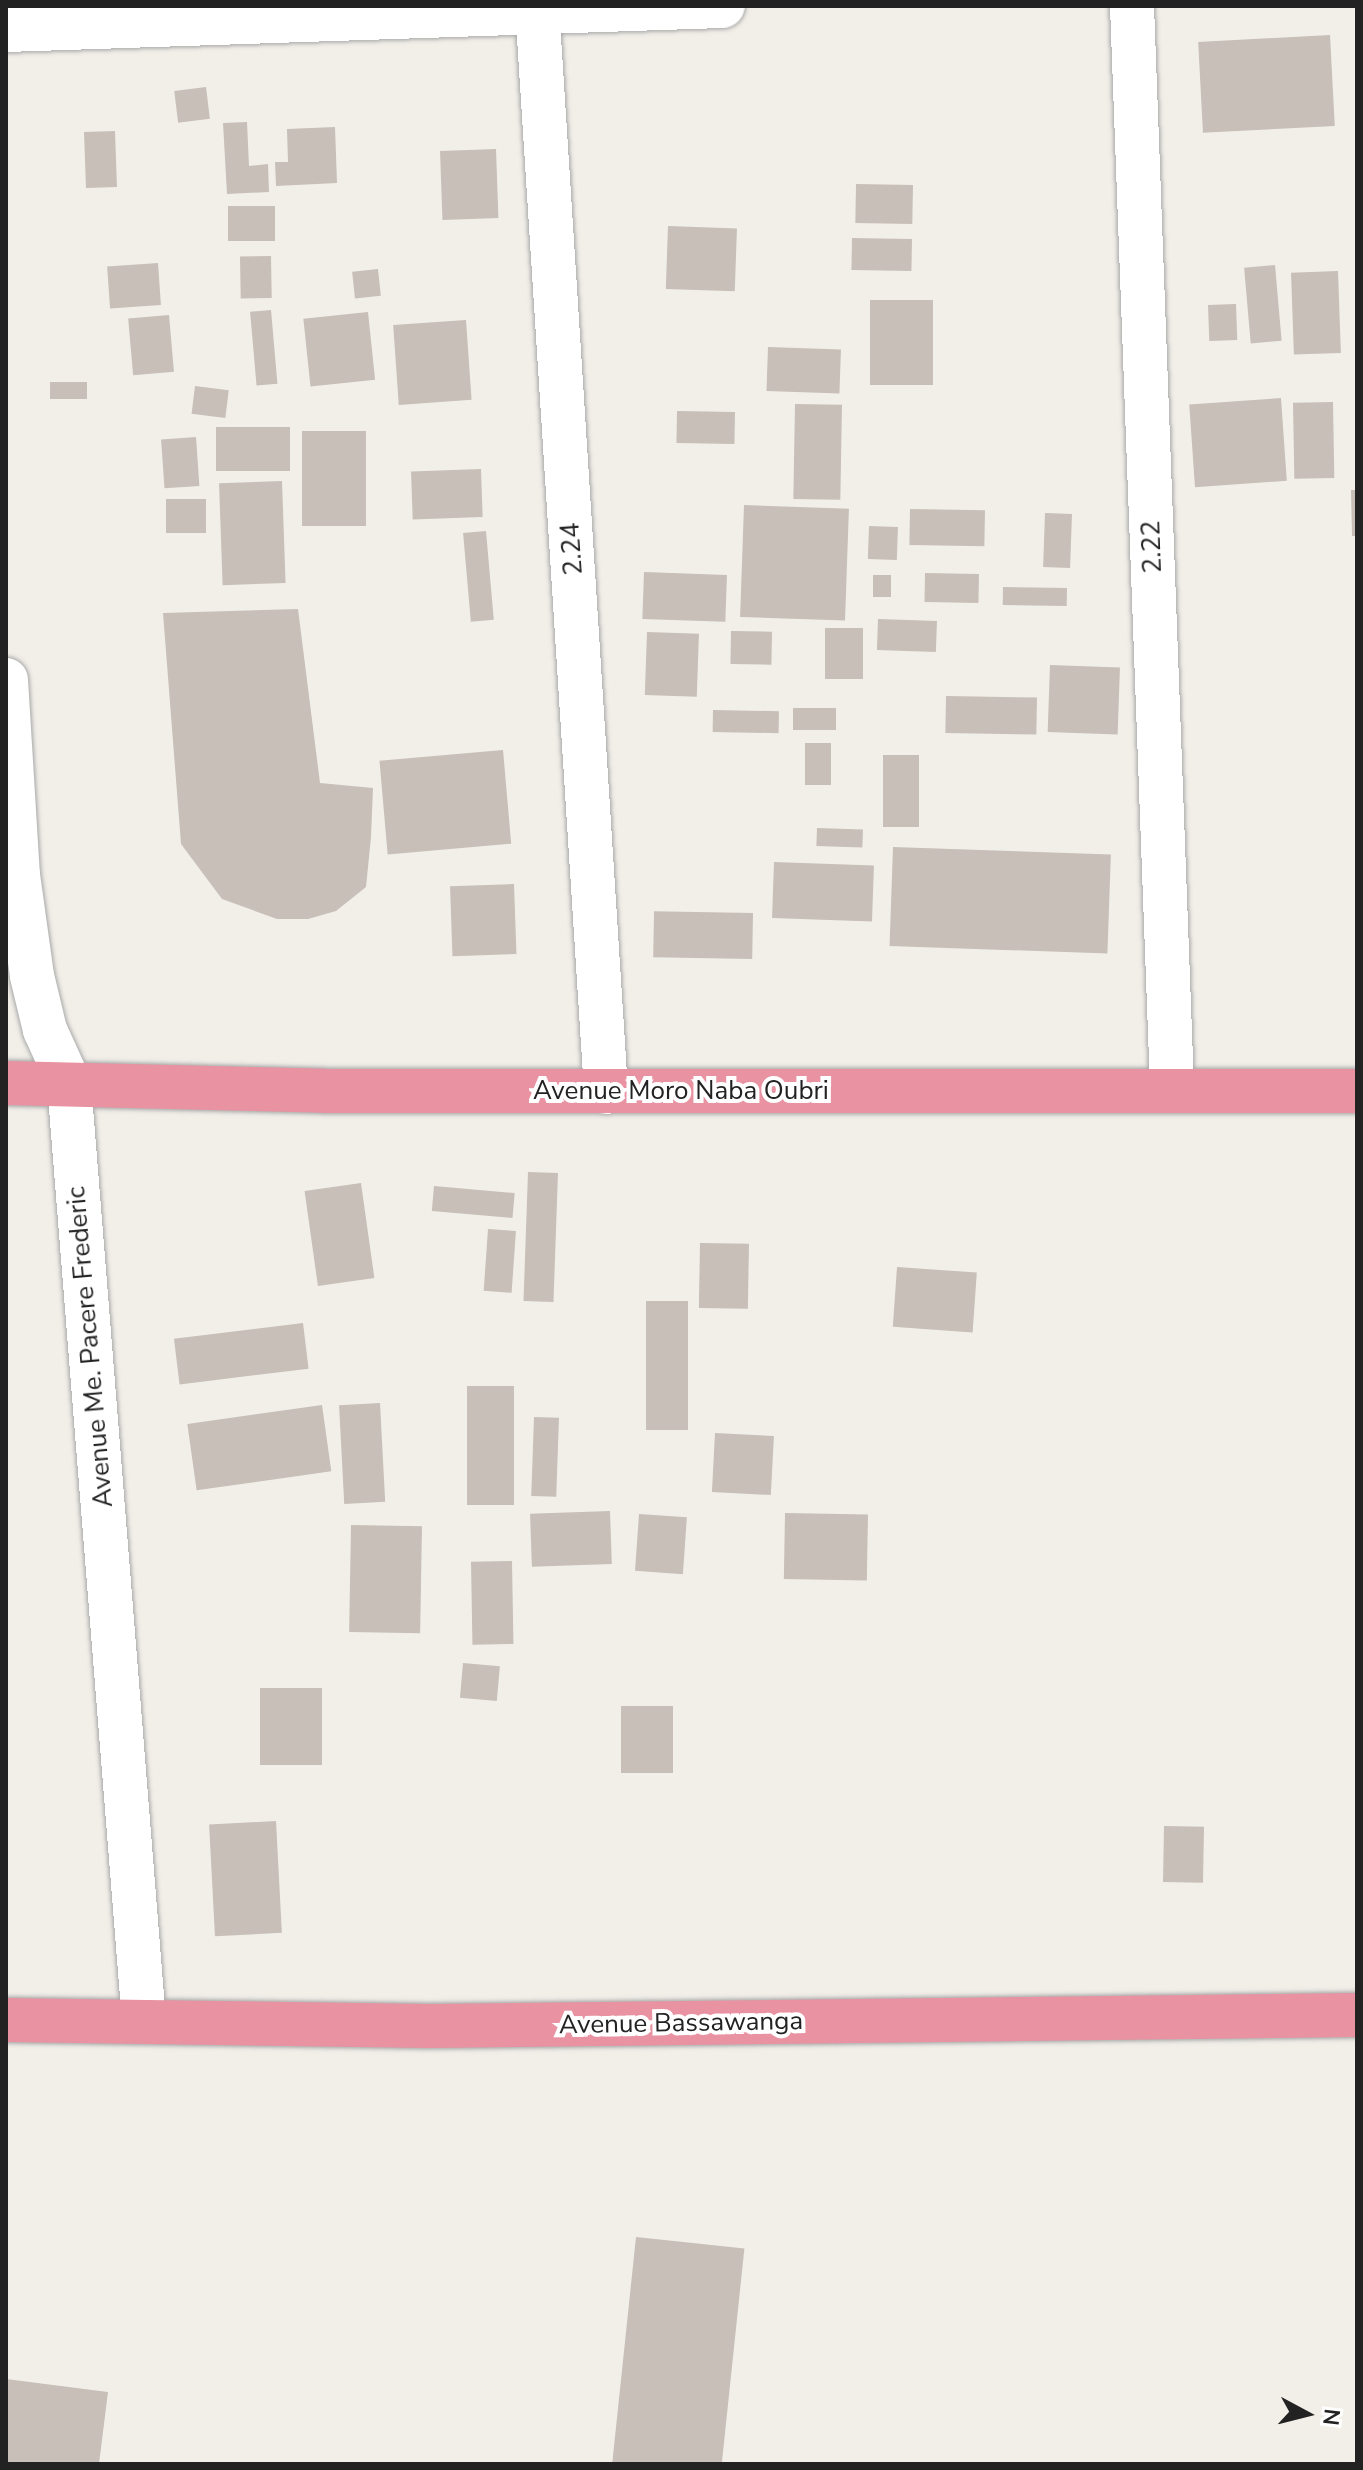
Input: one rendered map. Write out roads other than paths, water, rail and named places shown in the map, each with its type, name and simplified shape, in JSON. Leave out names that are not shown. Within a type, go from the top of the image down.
[{"type":"highway","name":"Avenue Moro Naba Oubri","points":[[6,1083],[606,1092],[1172,1088],[1357,1091]]},
{"type":"highway","name":"Avenue Bassawanga","points":[[6,2020],[430,2026],[1357,2015]]},
{"type":"street","points":[[6,30],[723,6]]},
{"type":"street","name":"2.22","points":[[1132,6],[1172,1088]]},
{"type":"street","name":"2.24","points":[[537,10],[606,1092]]},
{"type":"street","name":"Avenue Me. Pacere Frederic","points":[[6,680],[18,875],[32,976],[45,1030],[69,1083],[144,2021]]}]
